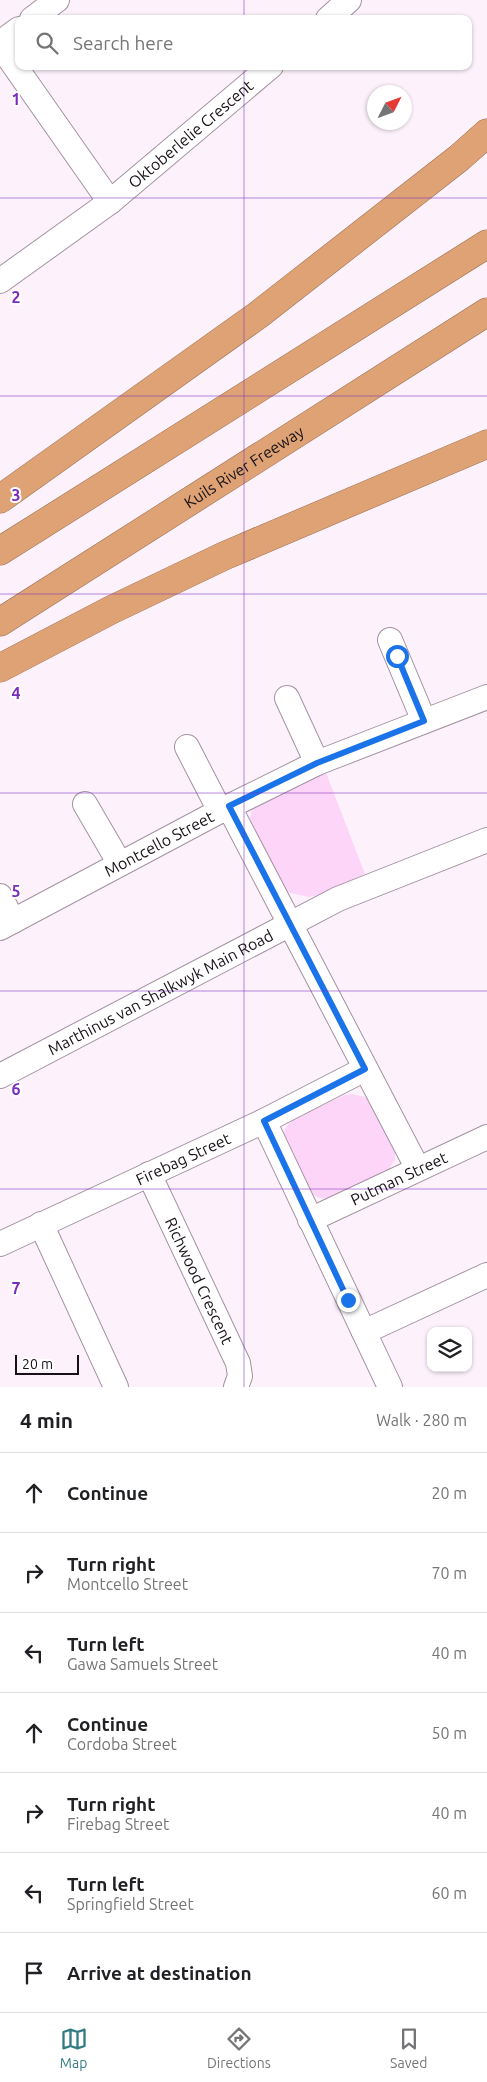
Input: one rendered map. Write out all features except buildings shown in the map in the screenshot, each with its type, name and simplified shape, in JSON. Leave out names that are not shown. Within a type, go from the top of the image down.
[{"type":"highway","points":[[0,499],[258,315],[459,158],[487,133]]},
{"type":"highway","points":[[0,550],[487,244]]},
{"type":"highway","name":"Kuils River Freeway","points":[[0,622],[487,312]]},
{"type":"highway","points":[[0,668],[111,610],[224,556],[487,444]]},
{"type":"street","points":[[37,15],[57,0]]},
{"type":"street","points":[[332,15],[349,0]]},
{"type":"street","points":[[15,31],[0,44],[15,66]]},
{"type":"street","points":[[18,70],[110,202]]},
{"type":"street","name":"Oktoberlelie Crescent","points":[[8,275],[110,202],[266,70]]},
{"type":"street","points":[[390,640],[424,721]]},
{"type":"street","name":"Montcello Street","points":[[6,924],[224,809],[317,763],[487,697]]},
{"type":"street","points":[[287,698],[317,763]]},
{"type":"street","points":[[187,747],[291,923],[418,1169]]},
{"type":"street","points":[[85,804],[120,864]]},
{"type":"street","name":"Marthinus van Shalkwyk Main Road","points":[[0,1076],[338,899],[487,840]]},
{"type":"street","points":[[0,896],[6,924]]},
{"type":"street","name":"Firebag Street","points":[[0,1244],[264,1121],[365,1069]]},
{"type":"street","points":[[264,1121],[390,1387]]},
{"type":"street","name":"Putman Street","points":[[310,1220],[487,1137]]},
{"type":"street","name":"Richwood Crescent","points":[[149,1174],[238,1363],[240,1376],[236,1387]]},
{"type":"street","points":[[41,1224],[116,1387]]},
{"type":"street","points":[[364,1332],[487,1275]]},
{"type":"shaded area","points":[[325,770],[365,874],[319,895],[309,897],[290,893],[283,887],[249,824],[252,807]]},
{"type":"shaded area","points":[[352,1094],[365,1097],[372,1102],[395,1145],[395,1160],[387,1172],[332,1199],[319,1198],[307,1191],[283,1140],[285,1129],[297,1117],[345,1095]]},
{"type":"route","points":[[348,1300],[264,1121],[365,1069],[229,806],[317,763],[424,721],[397,656]]}]
